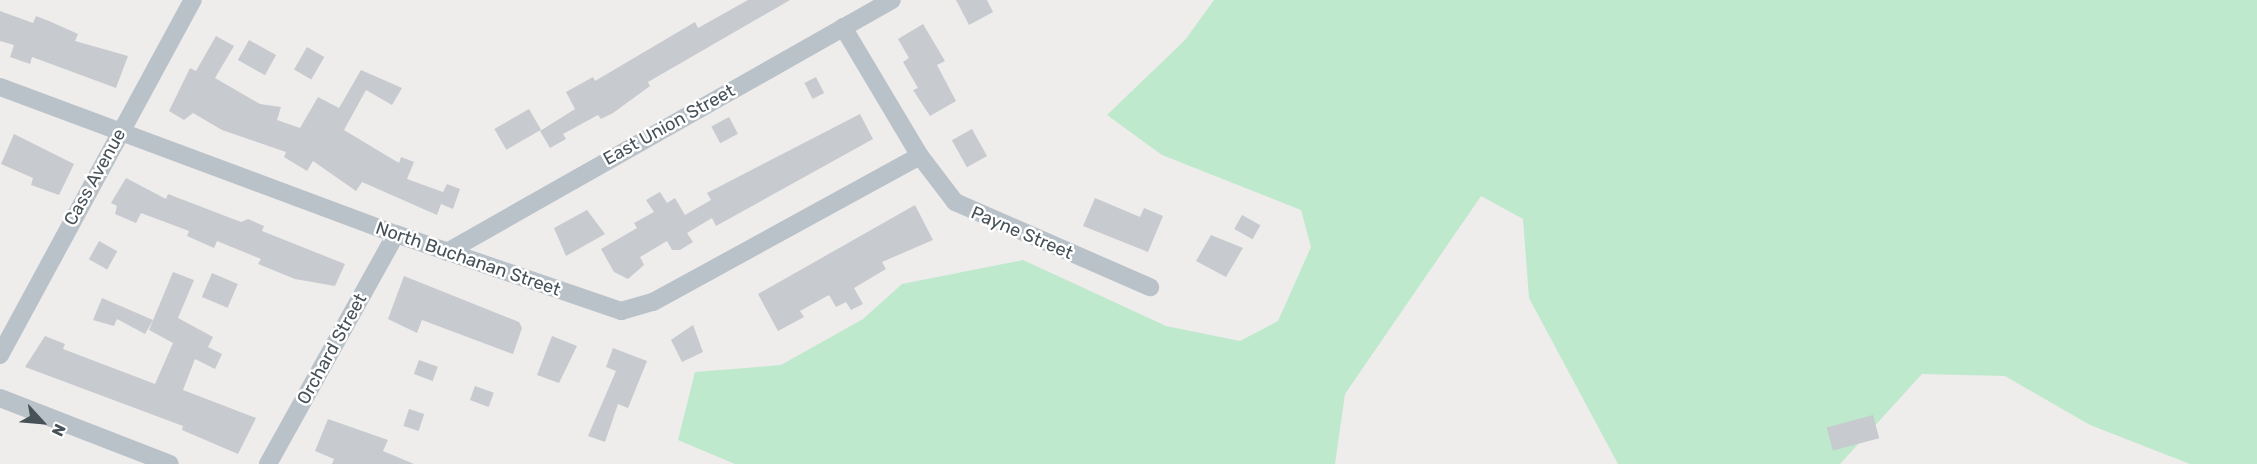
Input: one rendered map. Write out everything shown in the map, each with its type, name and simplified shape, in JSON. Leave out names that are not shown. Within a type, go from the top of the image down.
[{"type":"street","name":"Cass Avenue","points":[[0,355],[119,131],[193,0]]},
{"type":"street","name":"East Union Street","points":[[447,252],[892,0]]},
{"type":"street","name":"Payne Street","points":[[843,27],[942,189],[965,209],[1150,287]]},
{"type":"street","name":"North Buchanan Street","points":[[0,87],[447,252],[605,307],[637,310],[920,156]]},
{"type":"street","name":"Orchard Street","points":[[268,464],[396,234]]},
{"type":"street","points":[[0,398],[170,464]]},
{"type":"green space","points":[[1214,0],[2257,0],[2257,464],[2190,464],[2090,425],[2005,376],[1922,374],[1840,464],[1618,464],[1529,298],[1523,219],[1481,196],[1345,394],[1335,464],[735,464],[678,440],[695,372],[781,365],[863,319],[902,284],[1023,260],[1166,326],[1240,341],[1278,321],[1311,247],[1301,210],[1162,155],[1107,115],[1185,40]]},
{"type":"building","points":[[748,0],[790,0],[648,82],[650,86],[613,113],[601,119],[598,115],[563,134],[566,139],[550,148],[540,131],[575,109],[566,92],[593,77],[595,81],[695,22],[698,28]]},
{"type":"building","points":[[956,0],[987,0],[993,12],[969,25]]},
{"type":"building","points":[[0,11],[33,23],[36,16],[78,34],[75,41],[128,56],[116,88],[32,57],[30,64],[10,57],[14,45],[0,41]]},
{"type":"building","points":[[923,24],[945,61],[937,65],[956,101],[930,116],[913,90],[918,88],[903,62],[909,58],[898,39]]},
{"type":"building","points":[[216,36],[234,46],[215,78],[260,104],[281,107],[277,120],[300,128],[318,97],[339,108],[361,70],[402,88],[392,105],[366,90],[344,130],[399,163],[401,157],[414,162],[407,179],[443,192],[447,184],[460,189],[453,209],[441,204],[437,215],[362,182],[356,191],[313,161],[307,171],[284,157],[286,152],[222,130],[193,113],[184,120],[169,111],[190,68],[196,71]]},
{"type":"building","points":[[249,40],[276,55],[265,75],[238,60]]},
{"type":"building","points":[[307,47],[324,57],[311,80],[294,70]]},
{"type":"building","points":[[816,77],[824,93],[813,99],[804,83]]},
{"type":"building","points":[[529,109],[541,130],[506,150],[494,129]]},
{"type":"building","points":[[860,114],[873,139],[716,226],[712,218],[687,233],[693,242],[680,250],[672,250],[667,241],[640,257],[644,265],[628,279],[614,272],[601,249],[637,228],[634,223],[654,212],[646,200],[660,192],[667,203],[675,198],[685,215],[711,200],[707,193]]},
{"type":"building","points":[[729,117],[738,134],[720,143],[711,126]]},
{"type":"building","points":[[972,129],[987,156],[967,167],[952,140]]},
{"type":"building","points":[[14,134],[74,164],[59,195],[31,185],[33,178],[1,164]]},
{"type":"building","points":[[126,178],[166,199],[168,194],[241,222],[248,219],[264,226],[262,231],[345,264],[335,286],[295,279],[258,264],[261,259],[217,241],[214,248],[187,236],[189,231],[141,213],[136,223],[115,214],[117,206],[111,203]]},
{"type":"building","points":[[1095,198],[1140,217],[1144,208],[1163,216],[1148,252],[1083,226]]},
{"type":"building","points":[[915,205],[933,240],[882,262],[886,269],[854,288],[863,304],[851,310],[846,302],[836,307],[829,295],[800,311],[804,317],[778,331],[758,294]]},
{"type":"building","points":[[587,210],[605,234],[566,256],[554,228]]},
{"type":"building","points":[[1242,215],[1260,225],[1253,239],[1234,229]]},
{"type":"building","points":[[1211,235],[1243,248],[1226,277],[1196,261]]},
{"type":"building","points":[[99,241],[117,251],[107,270],[89,259]]},
{"type":"building","points":[[173,272],[194,280],[178,318],[213,337],[208,347],[222,354],[215,369],[195,359],[183,390],[256,418],[238,454],[182,430],[183,426],[25,367],[45,336],[65,344],[63,349],[155,384],[173,343],[149,330]]},
{"type":"building","points":[[212,273],[238,284],[228,308],[202,297]]},
{"type":"building","points":[[404,276],[519,322],[522,328],[513,354],[422,320],[417,333],[388,319]]},
{"type":"building","points":[[102,298],[153,320],[145,334],[117,319],[114,326],[93,320]]},
{"type":"building","points":[[693,325],[703,352],[682,362],[671,340]]},
{"type":"building","points":[[552,336],[577,346],[559,383],[537,375]]},
{"type":"building","points":[[613,348],[647,361],[628,408],[618,404],[605,442],[588,436],[616,371],[606,367]]},
{"type":"building","points":[[419,360],[438,367],[433,381],[414,374]]},
{"type":"building","points":[[475,386],[494,393],[489,407],[470,400]]},
{"type":"building","points":[[409,409],[424,414],[419,431],[403,426]]},
{"type":"building","points":[[1873,415],[1879,438],[1833,451],[1827,427]]},
{"type":"building","points":[[328,419],[388,440],[383,451],[414,464],[332,464],[334,459],[315,451]]}]
